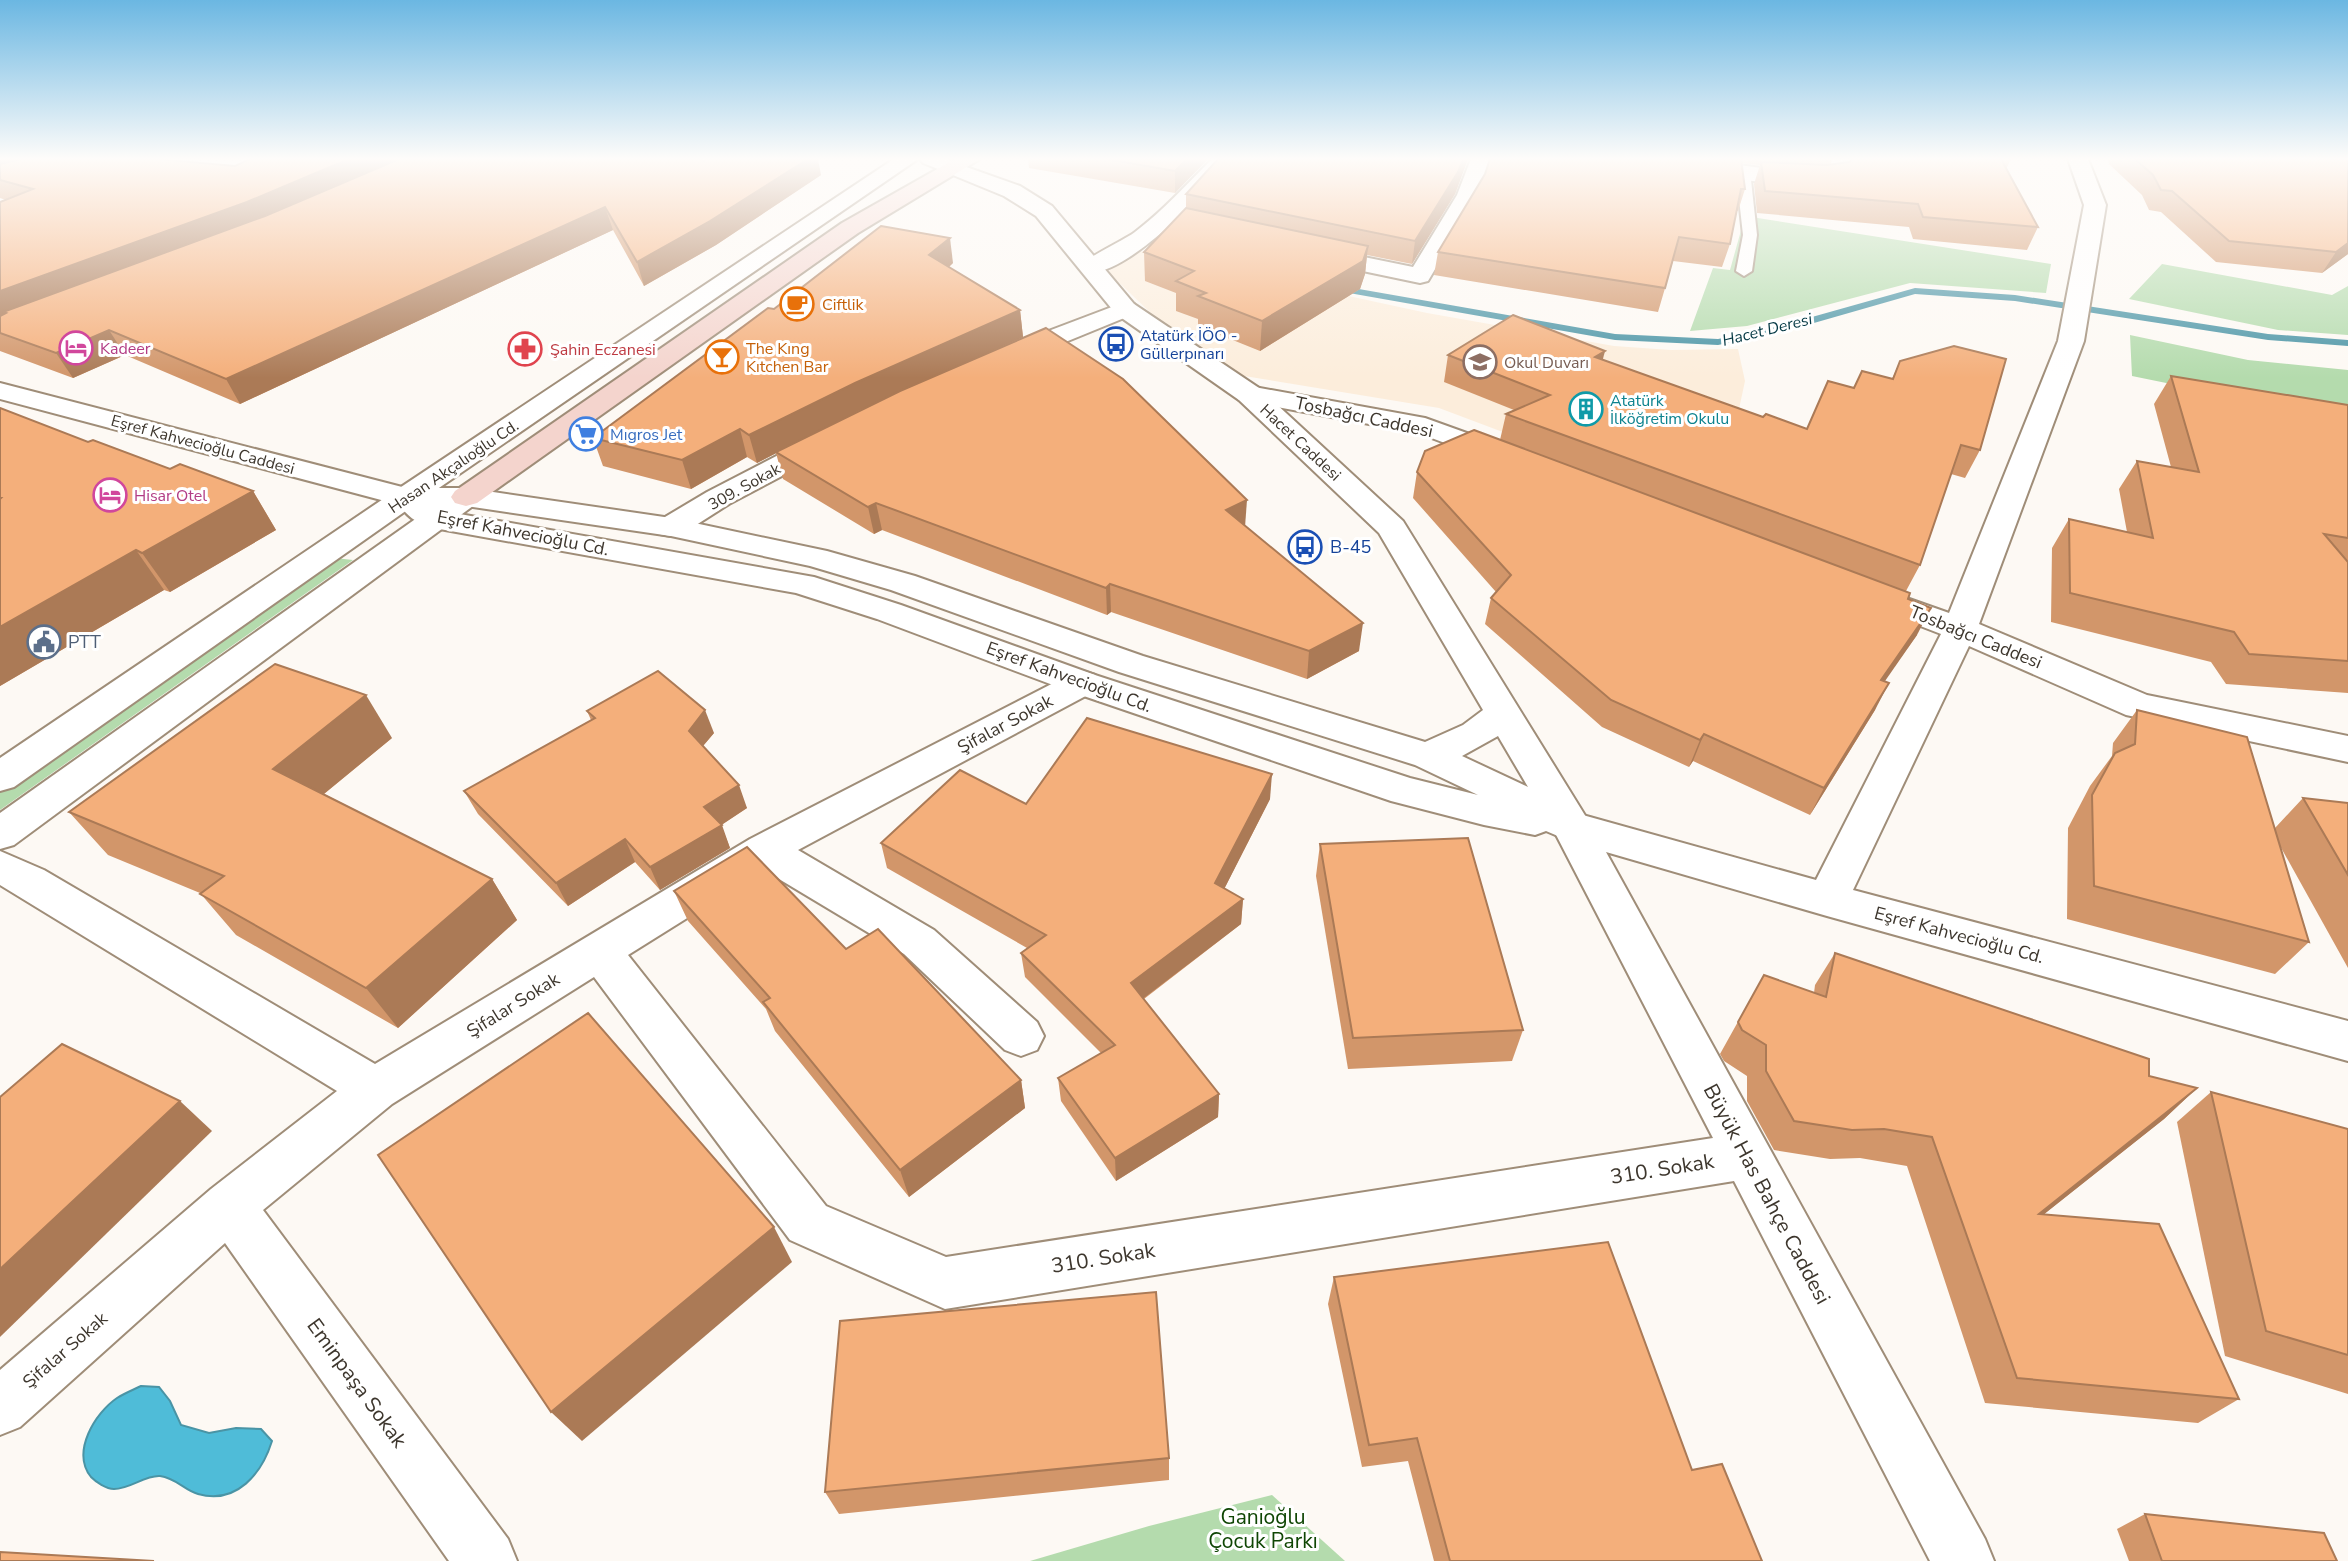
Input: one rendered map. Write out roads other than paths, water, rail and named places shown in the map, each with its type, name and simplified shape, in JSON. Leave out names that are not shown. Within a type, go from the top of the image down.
[{"type":"main road","points":[[466,497],[844,232]]},
{"type":"street","name":"Hasan Akçalıoğlu Cd.","points":[[0,777],[15,749],[405,497],[800,232]]},
{"type":"street","name":"Hacet Caddesi","points":[[1061,232],[1125,309],[1249,394],[1392,528],[1572,827]]},
{"type":"street","points":[[1091,267],[1117,255],[1147,232]]},
{"type":"street","points":[[1213,232],[1243,238]]},
{"type":"street","points":[[1297,250],[1420,276],[1446,232]]},
{"type":"street","points":[[1827,900],[1960,629],[2071,341],[2091,232]]},
{"type":"street","points":[[986,365],[1125,309]]},
{"type":"street","name":"Eşref Kahvecioğlu Caddesi","points":[[0,391],[405,497]]},
{"type":"street","name":"Tosbağcı Caddesi","points":[[1249,394],[1425,426],[1529,466]]},
{"type":"street","name":"309. Sokak","points":[[671,527],[718,498],[850,429]]},
{"type":"street","name":"Eşref Kahvecioğlu Cd.","points":[[405,497],[466,497],[671,527],[816,558],[903,583],[1131,664],[1428,756],[1482,780],[1572,827]]},
{"type":"street","name":"Eşref Kahvecioğlu Cd.","points":[[405,497],[434,519],[802,584],[889,612],[1082,683],[1405,791],[1484,811],[1572,827],[1827,900],[2348,1041]]},
{"type":"street","name":"Hasan Akçalıoğlu Cd.","points":[[0,834],[466,497]]},
{"type":"street","name":"Tosbağcı Caddesi","points":[[1856,590],[1960,629],[2139,706],[2348,749]]},
{"type":"street","name":"Şifalar Sokak","points":[[0,1408],[229,1206],[376,1089],[764,850],[1082,683]]},
{"type":"street","points":[[1428,756],[1476,734],[1504,713]]},
{"type":"street","name":"Büyük Has Bahçe Caddesi","points":[[1572,827],[1963,1561]]},
{"type":"street","points":[[764,850],[919,942],[1021,1037]]},
{"type":"street","points":[[0,867],[29,881],[376,1089]]},
{"type":"street","name":"310. Sokak","points":[[600,951],[808,1223],[945,1283],[1746,1156]]},
{"type":"street","name":"Eminpaşa Sokak","points":[[229,1206],[486,1561]]},
{"type":"lane","points":[[1744,271],[1750,232]]},
{"type":"water","points":[[141,1386],[159,1387],[170,1401],[181,1425],[209,1433],[236,1428],[261,1429],[272,1441],[262,1464],[246,1484],[225,1495],[198,1494],[160,1476],[126,1487],[105,1487],[91,1477],[85,1467],[88,1434],[109,1405],[120,1396]]},
{"type":"waterway","name":"Hacet Deresi","points":[[1336,288],[1615,337],[1718,342],[1782,329],[1915,291],[2015,298],[2268,337],[2348,343]]},
{"type":"place","name":"Ciftlik","points":[[797,304]]},
{"type":"place","name":"Atatürk İÖO - Güllerpınarı","points":[[1116,344]]},
{"type":"place","name":"Kadeer","points":[[76,348]]},
{"type":"place","name":"Şahin Eczanesi","points":[[525,349]]},
{"type":"place","name":"The Kıng Kıtchen Bar","points":[[722,357]]},
{"type":"place","name":"Okul Duvarı","points":[[1480,362]]},
{"type":"place","name":"Atatürk İlköğretim Okulu","points":[[1586,409]]},
{"type":"place","name":"Mıgros Jet","points":[[586,434]]},
{"type":"place","name":"Hisar Otel","points":[[110,495]]},
{"type":"place","name":"B-45","points":[[1305,547]]},
{"type":"place","name":"PTT","points":[[44,642]]},
{"type":"park label","name":"Ganioğlu Çocuk Parkı","points":[[1263,1529]]}]
